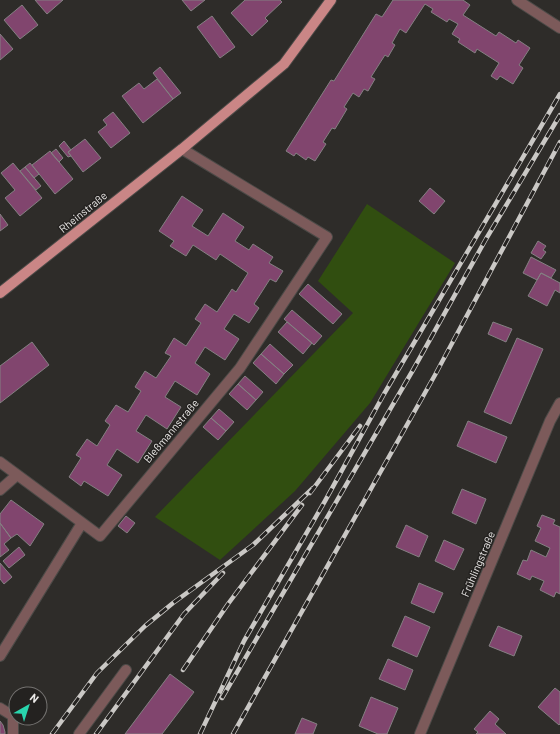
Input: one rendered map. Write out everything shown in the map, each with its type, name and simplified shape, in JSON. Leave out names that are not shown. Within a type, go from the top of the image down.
[{"type":"main road","name":"Rheinstraße","points":[[0,293],[182,149],[284,64],[331,0]]},
{"type":"street","points":[[517,0],[560,28]]},
{"type":"street","name":"Bleßmannstraße","points":[[0,462],[100,536],[240,368],[327,237],[182,149]]},
{"type":"street","name":"Frühlingstraße","points":[[420,734],[550,421],[560,403]]},
{"type":"street","points":[[0,490],[17,475]]},
{"type":"street","points":[[0,656],[82,522]]},
{"type":"street","points":[[79,734],[126,670]]},
{"type":"street","points":[[0,708],[13,716],[13,734]]},
{"type":"green space","points":[[367,204],[455,263],[370,403],[295,491],[220,560],[155,517],[353,313],[318,281]]},
{"type":"building","points":[[35,0],[63,0],[47,14]]},
{"type":"building","points":[[182,0],[205,0],[191,11]]},
{"type":"building","points":[[245,0],[280,0],[282,2],[265,18],[268,21],[252,36],[231,13]]},
{"type":"building","points":[[393,0],[463,0],[470,5],[463,15],[496,36],[499,32],[516,43],[518,40],[530,48],[519,65],[523,68],[513,84],[500,76],[497,80],[491,76],[499,63],[477,49],[475,53],[458,42],[460,39],[452,34],[458,24],[449,19],[447,22],[431,12],[433,9],[425,4],[406,33],[400,29],[392,43],[395,45],[388,57],[385,55],[371,77],[375,79],[368,91],[364,89],[359,97],[353,93],[344,107],[347,109],[335,129],[332,128],[323,142],[326,144],[315,161],[308,157],[306,160],[296,153],[294,156],[286,151],[331,80],[334,81],[376,14],[382,17]]},
{"type":"building","points":[[22,5],[38,25],[20,39],[4,20]]},
{"type":"building","points":[[212,16],[235,47],[220,58],[197,27]]},
{"type":"building","points":[[0,34],[13,49],[0,60]]},
{"type":"building","points":[[160,67],[181,93],[173,99],[153,73]]},
{"type":"building","points":[[157,79],[173,99],[143,123],[122,96],[139,83],[144,89]]},
{"type":"building","points":[[113,112],[130,133],[111,148],[98,132],[107,125],[103,120]]},
{"type":"building","points":[[85,139],[101,158],[83,172],[68,152]]},
{"type":"building","points":[[64,141],[71,150],[68,152],[71,156],[68,157],[59,146]]},
{"type":"building","points":[[56,149],[63,158],[59,162],[51,153]]},
{"type":"building","points":[[50,151],[73,179],[55,194],[32,165]]},
{"type":"building","points":[[13,163],[42,198],[20,216],[5,198],[15,190],[1,173]]},
{"type":"building","points":[[30,163],[39,174],[34,178],[25,167]]},
{"type":"building","points":[[25,167],[41,186],[36,190],[20,171]]},
{"type":"building","points":[[430,188],[445,201],[434,214],[419,201]]},
{"type":"building","points":[[182,196],[203,210],[192,226],[208,236],[223,213],[244,227],[235,241],[249,250],[253,244],[273,257],[269,263],[283,271],[276,282],[270,279],[254,304],[259,308],[249,323],[234,314],[224,329],[239,339],[225,360],[205,347],[195,363],[210,374],[197,395],[175,381],[165,397],[181,407],[167,429],[146,415],[136,431],[152,441],[138,463],[117,449],[107,465],[122,475],[108,496],[84,481],[81,486],[69,477],[81,458],[76,455],[87,439],[97,446],[110,425],[105,421],[116,405],[128,412],[141,391],[135,387],[145,371],[156,378],[171,356],[165,353],[174,338],[186,346],[201,323],[195,319],[205,304],[217,312],[232,289],[236,292],[248,273],[220,254],[216,260],[193,245],[186,256],[170,246],[174,241],[159,231]]},
{"type":"building","points":[[0,214],[8,225],[0,231]]},
{"type":"building","points":[[538,241],[546,246],[543,250],[546,252],[541,259],[531,253]]},
{"type":"building","points":[[531,257],[556,270],[551,278],[541,273],[537,280],[523,273]]},
{"type":"building","points":[[541,273],[560,283],[560,293],[555,290],[547,306],[528,296]]},
{"type":"building","points":[[308,284],[342,314],[333,324],[299,294]]},
{"type":"building","points":[[292,310],[322,336],[314,345],[284,319]]},
{"type":"building","points":[[287,322],[312,343],[303,354],[278,332]]},
{"type":"building","points":[[493,322],[512,329],[506,342],[488,334]]},
{"type":"building","points":[[517,338],[543,349],[511,424],[484,412]]},
{"type":"building","points":[[32,342],[49,365],[0,403],[0,366]]},
{"type":"building","points":[[270,344],[293,365],[284,374],[261,354]]},
{"type":"building","points":[[261,354],[284,374],[276,384],[253,363]]},
{"type":"building","points":[[245,376],[263,392],[256,400],[238,384]]},
{"type":"building","points":[[238,384],[256,400],[247,410],[229,394]]},
{"type":"building","points":[[219,409],[234,422],[226,431],[211,418]]},
{"type":"building","points":[[211,418],[226,431],[218,440],[203,427]]},
{"type":"building","points":[[468,421],[507,437],[496,463],[457,446]]},
{"type":"building","points":[[462,489],[486,499],[476,524],[452,513]]},
{"type":"building","points":[[11,500],[44,524],[30,546],[17,534],[11,538],[0,523],[0,514]]},
{"type":"building","points":[[542,515],[555,520],[553,524],[560,527],[560,594],[556,592],[554,597],[540,590],[544,581],[532,576],[530,580],[517,574],[523,560],[527,561],[531,550],[546,557],[550,548],[535,541],[541,528],[537,526]]},
{"type":"building","points":[[126,516],[135,523],[127,533],[118,526]]},
{"type":"building","points":[[0,523],[11,538],[4,544],[9,550],[0,557]]},
{"type":"building","points":[[406,525],[428,536],[419,557],[396,547]]},
{"type":"building","points":[[444,540],[464,549],[454,570],[435,561]]},
{"type":"building","points":[[19,547],[25,555],[9,568],[3,561]]},
{"type":"building","points":[[0,563],[12,577],[4,584],[0,579]]},
{"type":"building","points":[[419,583],[443,593],[434,613],[411,603]]},
{"type":"building","points":[[405,616],[430,627],[417,657],[392,646]]},
{"type":"building","points":[[498,626],[522,636],[514,656],[489,646]]},
{"type":"building","points":[[388,659],[413,670],[405,690],[379,679]]},
{"type":"building","points":[[170,674],[194,692],[162,734],[125,734]]},
{"type":"building","points":[[555,688],[560,692],[559,725],[538,707]]},
{"type":"building","points":[[371,697],[398,708],[387,734],[378,734],[359,726]]},
{"type":"building","points":[[490,711],[499,719],[495,724],[506,734],[476,734],[478,732],[474,729]]},
{"type":"building","points":[[302,718],[317,724],[313,734],[295,734]]},
{"type":"building","points":[[0,721],[3,725],[5,734],[0,734]]},
{"type":"railway","points":[[200,734],[244,641],[325,501],[384,394],[560,94]]},
{"type":"railway","points":[[222,698],[413,370],[486,239],[560,115]]},
{"type":"railway","points":[[233,734],[435,375],[560,142]]},
{"type":"railway","points":[[310,493],[360,426]]},
{"type":"railway","points":[[52,734],[97,673],[145,626],[173,603],[253,545],[313,488]]},
{"type":"railway","points":[[183,670],[228,604],[302,505]]},
{"type":"railway","points":[[96,734],[184,614],[223,573]]}]
